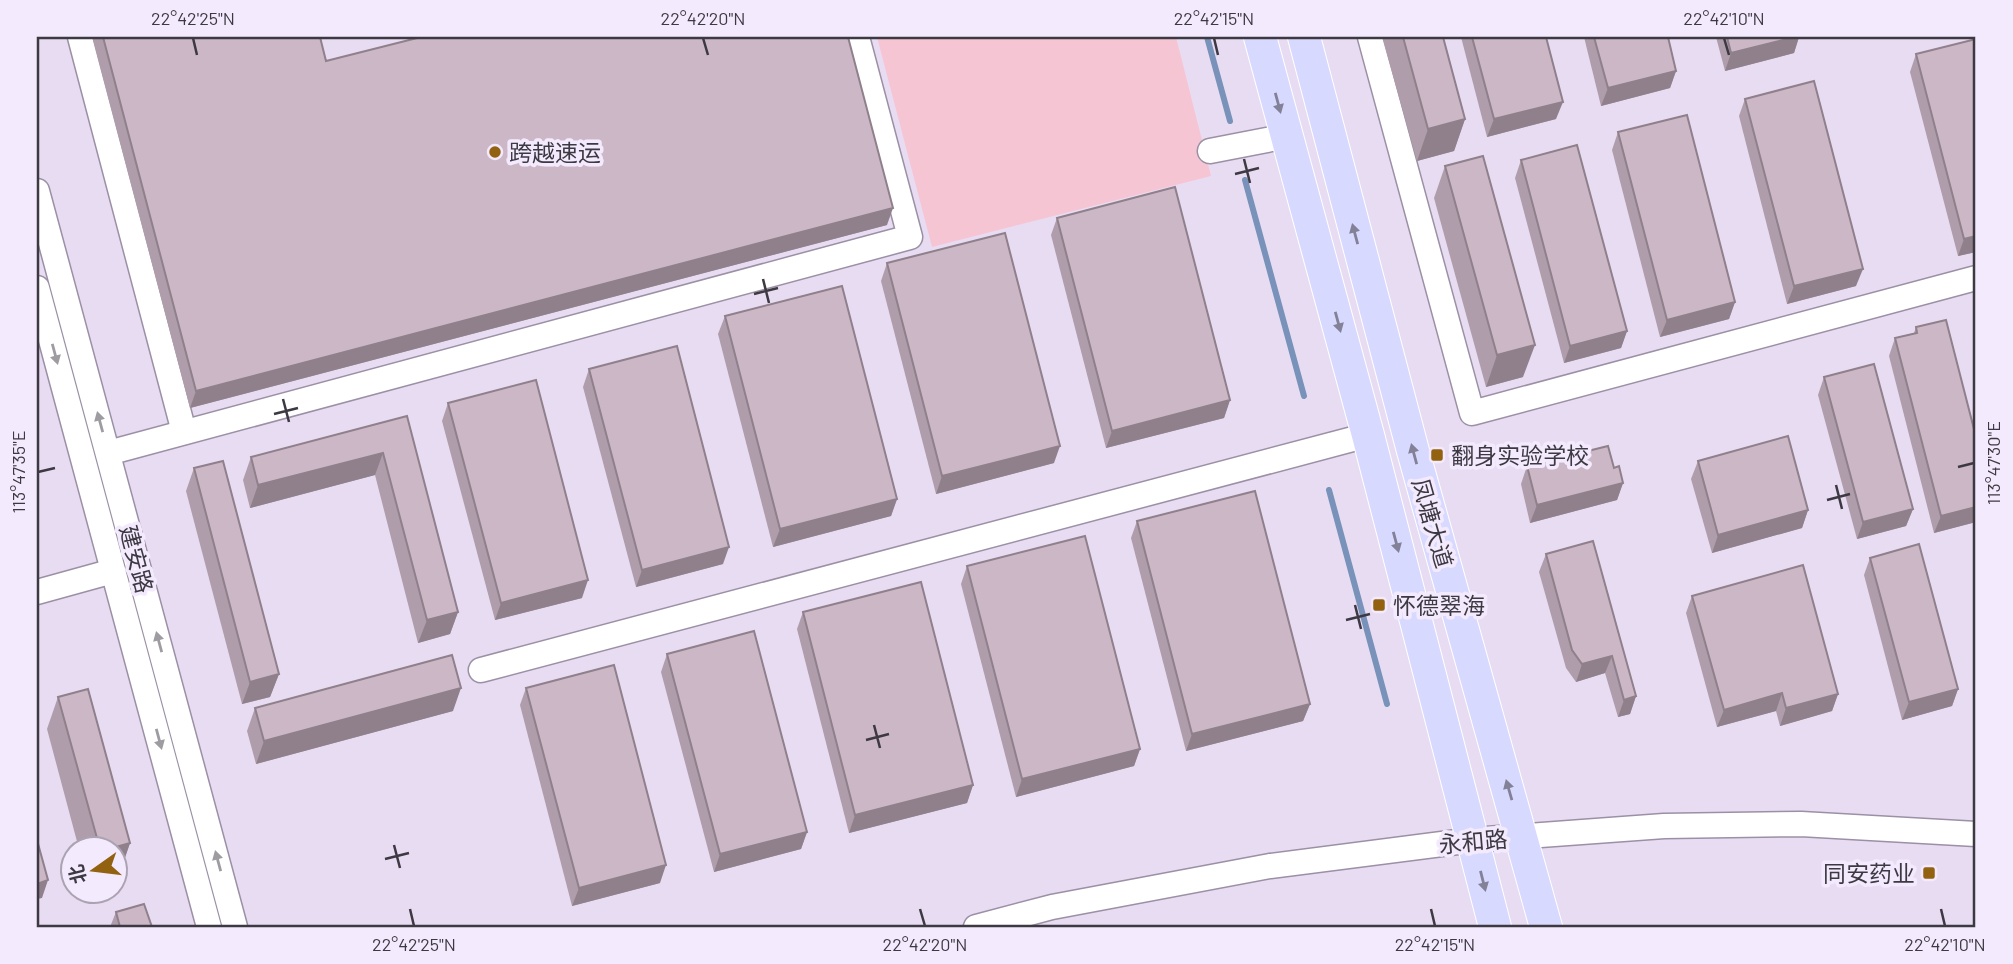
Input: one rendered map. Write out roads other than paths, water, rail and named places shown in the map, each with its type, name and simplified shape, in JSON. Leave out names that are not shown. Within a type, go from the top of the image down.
[{"type":"main road","name":"凤塘大道","points":[[1260,37],[1368,435],[1495,927]]},
{"type":"main road","name":"凤塘大道","points":[[1304,37],[1413,451],[1546,927]]},
{"type":"street","points":[[80,37],[184,432]]},
{"type":"street","points":[[108,453],[910,237],[857,37]]},
{"type":"street","points":[[1370,37],[1472,413],[1976,278]]},
{"type":"street","points":[[1210,150],[1287,136]]},
{"type":"street","name":"建安路","points":[[37,191],[235,927]]},
{"type":"street","name":"建安路","points":[[37,288],[209,927]]},
{"type":"street","points":[[481,670],[1368,435]]},
{"type":"street","points":[[37,592],[113,571]]},
{"type":"street","name":"永和路","points":[[976,927],[1052,907],[1270,866],[1473,840],[1664,826],[1801,824],[1976,834]]},
{"type":"waterway","points":[[1207,37],[1230,121]]},
{"type":"waterway","points":[[1245,180],[1304,396]]},
{"type":"waterway","points":[[1329,490],[1387,704]]},
{"type":"place","name":"跨越速运","points":[[495,152]]},
{"type":"place","name":"翻身实验学校","points":[[1437,455]]},
{"type":"place","name":"怀德翠海","points":[[1379,605]]},
{"type":"place","name":"同安药业","points":[[1929,873]]}]
